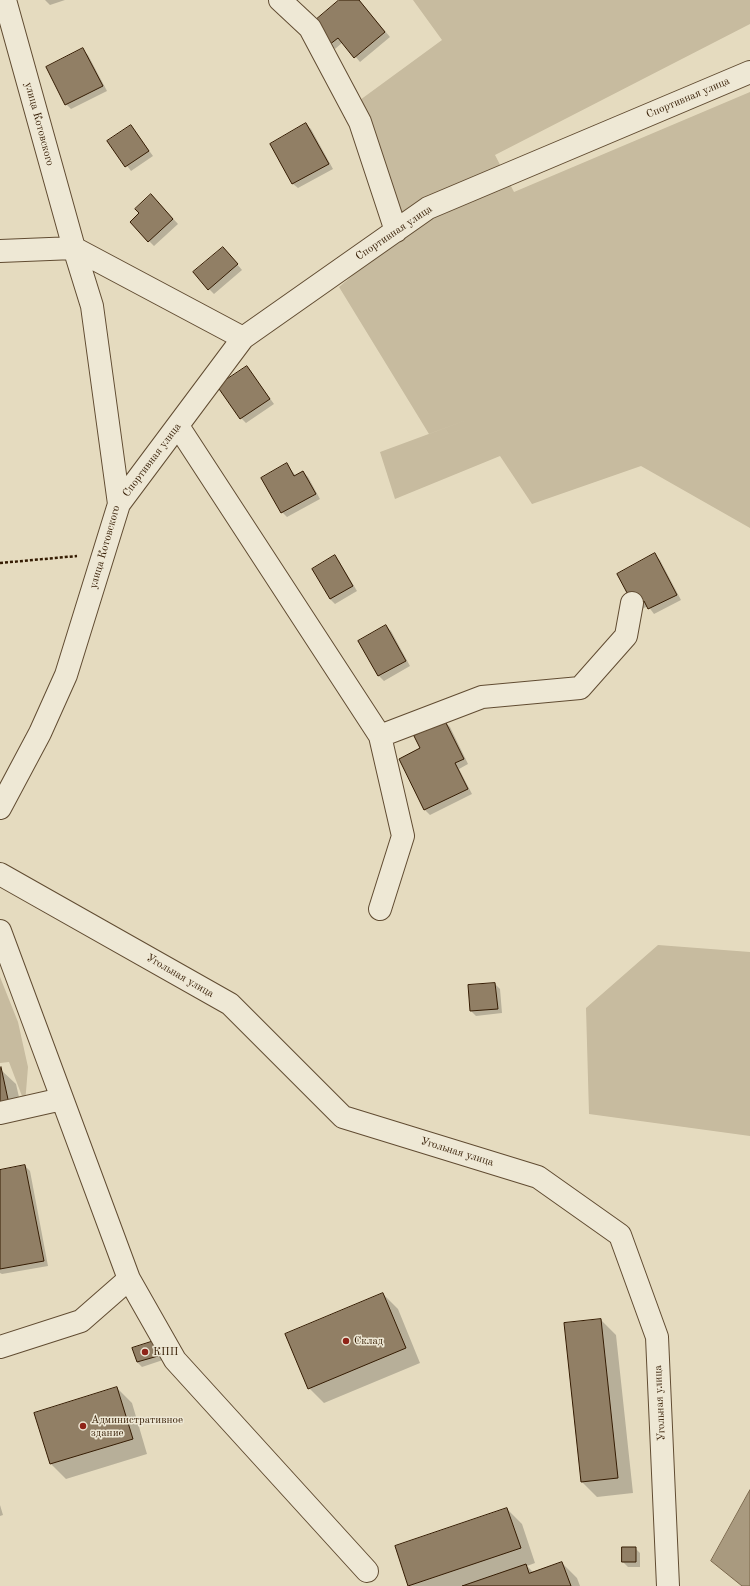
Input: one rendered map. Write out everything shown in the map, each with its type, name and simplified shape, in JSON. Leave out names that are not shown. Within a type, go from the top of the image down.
[{"type":"street","name":"улица Котовского","points":[[0,808],[40,733],[66,675],[119,504],[92,306],[74,248],[5,0]]},
{"type":"street","points":[[280,0],[310,28],[360,122],[396,231]]},
{"type":"street","name":"Спортивная улица","points":[[119,504],[243,338],[428,208],[750,72]]},
{"type":"street","points":[[0,251],[74,248],[243,338]]},
{"type":"street","points":[[178,426],[380,736],[403,836],[380,908]]},
{"type":"street","points":[[380,736],[482,697],[580,688],[626,636],[632,603]]},
{"type":"street","name":"Угольная улица","points":[[0,874],[230,1004],[343,1117],[538,1177],[620,1235],[657,1337],[668,1586]]},
{"type":"street","points":[[0,931],[129,1279],[175,1360],[367,1571]]},
{"type":"street","points":[[0,1113],[62,1099]]},
{"type":"street","points":[[0,1347],[81,1321],[129,1279]]},
{"type":"path","points":[[0,563],[104,554]]},
{"type":"shaded area","points":[[413,0],[750,0],[750,24],[495,155],[514,192],[750,92],[750,528],[641,466],[532,504],[500,456],[395,499],[380,452],[429,434],[339,287],[407,229],[360,100],[442,40]]},
{"type":"shaded area","points":[[658,945],[750,952],[750,1136],[589,1114],[586,1008]]},
{"type":"shaded area","points":[[0,977],[18,1022],[28,1067],[25,1104],[9,1062],[0,1063]]},
{"type":"shaded area","points":[[750,1490],[750,1586],[742,1586],[711,1561]]},
{"type":"building","points":[[339,0],[359,0],[385,32],[354,58],[338,38],[329,45],[311,24]]},
{"type":"building","points":[[83,48],[103,86],[65,105],[46,67]]},
{"type":"building","points":[[306,123],[329,164],[292,184],[270,144]]},
{"type":"building","points":[[131,125],[149,151],[125,167],[107,141]]},
{"type":"building","points":[[151,194],[173,219],[148,242],[130,222],[139,213],[135,209]]},
{"type":"building","points":[[223,247],[238,264],[208,290],[193,272]]},
{"type":"building","points":[[247,366],[270,399],[240,419],[217,386]]},
{"type":"building","points":[[287,463],[294,476],[303,471],[316,494],[281,513],[261,478]]},
{"type":"building","points":[[655,553],[677,595],[648,609],[644,601],[634,606],[617,574]]},
{"type":"building","points":[[335,555],[353,586],[330,599],[312,569]]},
{"type":"building","points":[[386,625],[406,661],[378,676],[358,641]]},
{"type":"building","points":[[445,721],[464,759],[455,763],[468,789],[424,810],[399,759],[420,748],[414,736]]},
{"type":"building","points":[[495,983],[498,1009],[470,1011],[468,985]]},
{"type":"building","points":[[1,1067],[9,1104],[0,1106],[0,1068]]},
{"type":"building","points":[[25,1165],[44,1261],[0,1269],[0,1170]]},
{"type":"building","name":"Склад","points":[[383,1293],[406,1348],[308,1389],[285,1334]]},
{"type":"building","points":[[601,1319],[618,1478],[581,1482],[564,1323]]},
{"type":"building","name":"КПП","points":[[154,1341],[158,1356],[137,1362],[132,1348]]},
{"type":"building","name":"Административное здание","points":[[117,1387],[133,1439],[50,1464],[34,1413]]},
{"type":"building","points":[[507,1508],[521,1548],[408,1586],[395,1546]]},
{"type":"building","points":[[622,1547],[636,1547],[636,1562],[622,1562]]},
{"type":"building","points":[[562,1562],[571,1586],[462,1586],[526,1564],[529,1573]]},
{"type":"place","name":"Склад","points":[[346,1341]]},
{"type":"place","name":"КПП","points":[[145,1352]]},
{"type":"place","name":"Административное здание","points":[[83,1426]]}]
